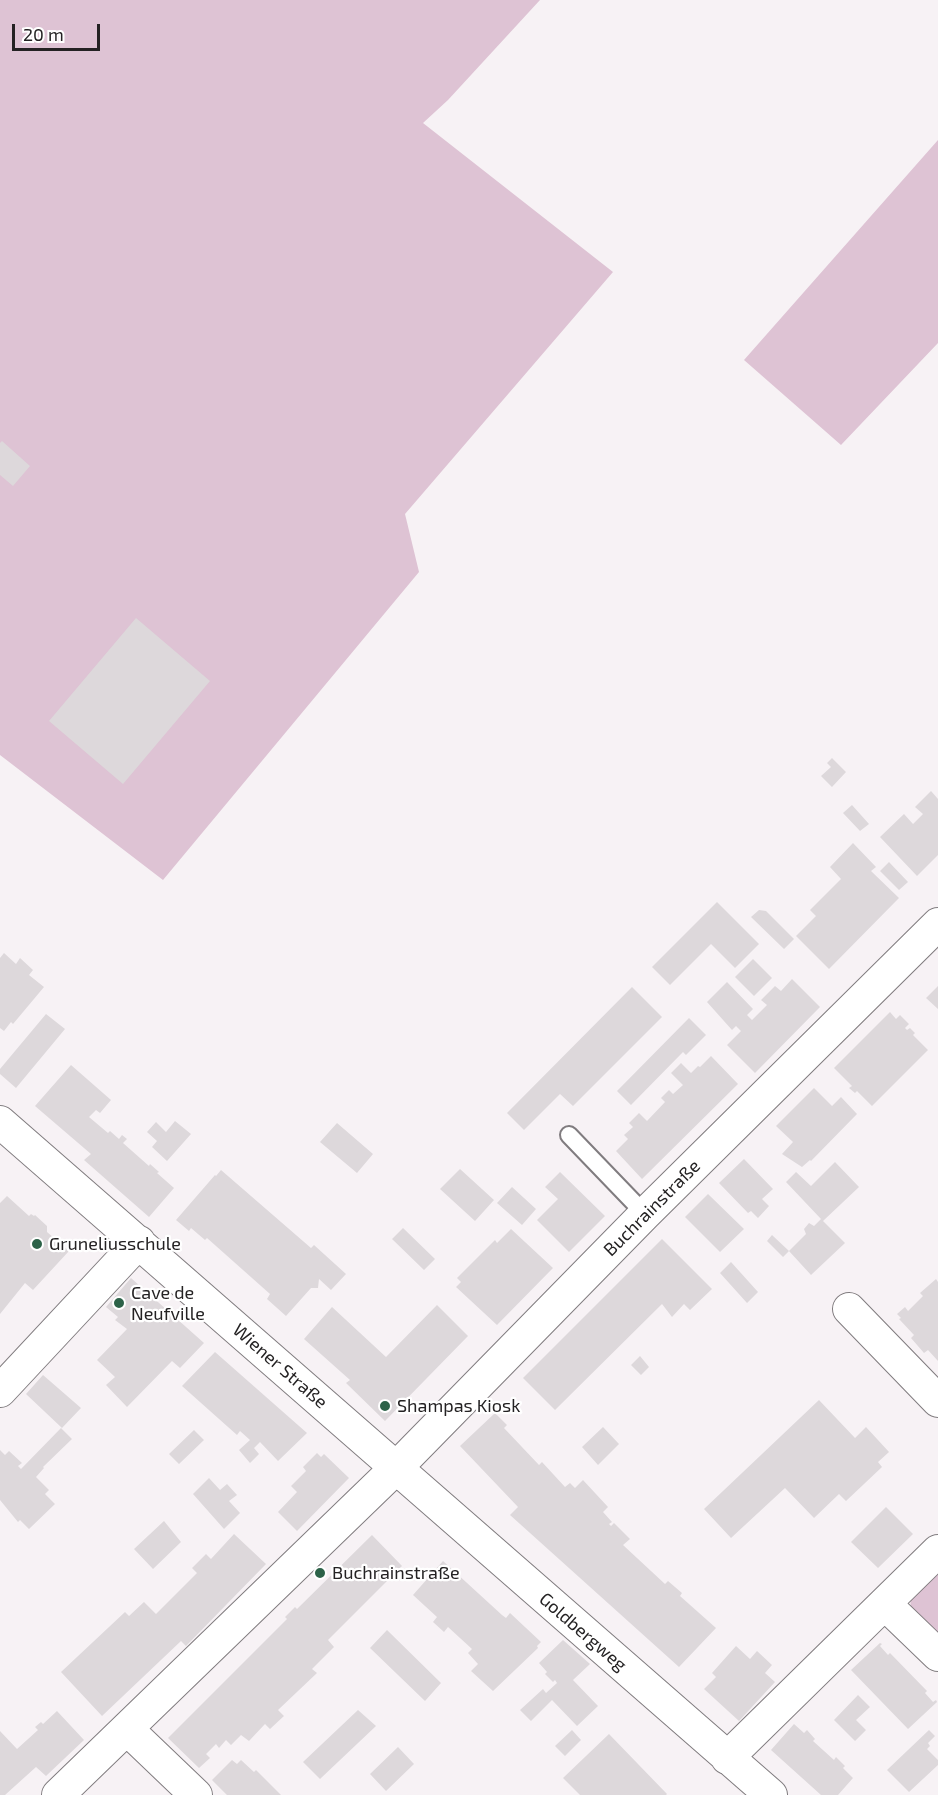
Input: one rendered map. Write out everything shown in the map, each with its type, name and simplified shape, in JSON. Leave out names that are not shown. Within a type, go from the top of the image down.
[{"type":"street","name":"Buchrainstraße","points":[[58,1795],[396,1468],[645,1214],[938,924]]},
{"type":"street","name":"Wiener Straße","points":[[0,1122],[396,1468]]},
{"type":"street","points":[[0,1390],[139,1242]]},
{"type":"street","points":[[849,1309],[938,1401]]},
{"type":"street","name":"Goldbergweg","points":[[396,1468],[771,1795]]},
{"type":"street","points":[[727,1758],[938,1551]]},
{"type":"street","points":[[885,1604],[938,1655]]},
{"type":"street","points":[[127,1729],[196,1795]]},
{"type":"lane","points":[[569,1136],[645,1214]]},
{"type":"shaded area","points":[[0,0],[540,0],[448,100],[423,123],[613,272],[405,514],[419,572],[163,880],[0,755]]},
{"type":"shaded area","points":[[938,140],[938,343],[841,445],[744,360]]},
{"type":"shaded area","points":[[938,1567],[938,1638],[911,1608],[910,1598]]},
{"type":"building","points":[[2,441],[30,466],[13,486],[0,475],[0,443]]},
{"type":"building","points":[[136,618],[210,681],[123,784],[49,721]]},
{"type":"building","points":[[832,758],[846,772],[832,787],[821,776],[831,767],[827,763]]},
{"type":"building","points":[[931,791],[938,799],[938,855],[917,876],[880,837],[904,814],[913,824],[923,814],[915,807]]},
{"type":"building","points":[[852,805],[869,824],[860,831],[843,813]]},
{"type":"building","points":[[853,843],[876,867],[871,871],[899,898],[829,969],[796,936],[816,916],[810,910],[841,879],[830,867]]},
{"type":"building","points":[[889,862],[908,882],[899,890],[880,871]]},
{"type":"building","points":[[717,902],[759,944],[735,968],[711,944],[670,985],[652,967]]},
{"type":"building","points":[[759,910],[766,911],[794,939],[784,949],[751,917]]},
{"type":"building","points":[[4,953],[16,964],[20,958],[33,970],[29,975],[44,987],[13,1024],[11,1022],[4,1031],[0,1028],[0,958]]},
{"type":"building","points":[[753,959],[772,978],[754,996],[735,977]]},
{"type":"building","points":[[792,979],[820,1007],[755,1073],[727,1045],[741,1031],[736,1026],[732,1030],[707,1002],[727,982],[753,1009],[747,1015],[752,1020],[767,1005],[761,1000],[775,986],[781,991]]},
{"type":"building","points":[[938,986],[938,1009],[926,998]]},
{"type":"building","points":[[632,987],[662,1017],[573,1106],[560,1094],[524,1130],[507,1113]]},
{"type":"building","points":[[890,1012],[896,1019],[900,1015],[909,1024],[905,1028],[907,1030],[910,1028],[915,1033],[913,1035],[928,1050],[872,1106],[857,1091],[855,1093],[849,1088],[852,1086],[834,1068]]},
{"type":"building","points":[[46,1014],[65,1029],[16,1088],[0,1074],[0,1069]]},
{"type":"building","points":[[689,1018],[706,1035],[686,1055],[683,1052],[631,1105],[617,1091]]},
{"type":"building","points":[[711,1056],[738,1084],[642,1179],[616,1151],[628,1139],[624,1135],[633,1127],[629,1123],[639,1113],[647,1121],[665,1102],[661,1098],[669,1090],[673,1094],[683,1085],[671,1073],[681,1063],[691,1073]]},
{"type":"building","points":[[71,1065],[111,1100],[100,1113],[96,1110],[89,1117],[108,1133],[110,1131],[119,1139],[122,1135],[127,1139],[123,1143],[149,1166],[150,1164],[174,1188],[149,1217],[84,1160],[91,1154],[35,1106]]},
{"type":"building","points":[[814,1088],[832,1106],[841,1097],[857,1114],[811,1161],[802,1167],[782,1154],[793,1142],[776,1126]]},
{"type":"building","points":[[175,1121],[191,1134],[167,1161],[152,1147],[157,1141],[147,1132],[156,1122],[166,1132]]},
{"type":"building","points":[[337,1123],[373,1154],[357,1173],[320,1142]]},
{"type":"building","points":[[744,1159],[773,1189],[762,1199],[769,1206],[758,1218],[751,1211],[748,1213],[719,1183]]},
{"type":"building","points":[[835,1162],[859,1187],[823,1221],[845,1243],[811,1275],[789,1251],[806,1234],[804,1229],[809,1223],[814,1226],[821,1219],[786,1182],[796,1172],[811,1186]]},
{"type":"building","points":[[460,1169],[494,1200],[475,1221],[440,1189]]},
{"type":"building","points":[[221,1170],[311,1248],[314,1245],[346,1274],[331,1290],[319,1279],[318,1288],[311,1288],[286,1316],[267,1299],[270,1294],[207,1238],[205,1240],[191,1228],[189,1231],[176,1220]]},
{"type":"building","points":[[560,1172],[605,1216],[569,1252],[537,1220],[558,1199],[545,1187]]},
{"type":"building","points":[[512,1187],[536,1209],[522,1225],[497,1203]]},
{"type":"building","points":[[708,1194],[744,1229],[720,1252],[685,1217]]},
{"type":"building","name":"Gruneliusschule","points":[[7,1196],[29,1216],[35,1215],[47,1226],[47,1232],[69,1251],[33,1290],[25,1283],[0,1314],[0,1203]]},
{"type":"building","points":[[403,1228],[435,1259],[424,1270],[392,1239]]},
{"type":"building","points":[[511,1229],[553,1268],[497,1325],[456,1287],[461,1282],[457,1278],[495,1240],[497,1243]]},
{"type":"building","points":[[772,1235],[789,1251],[783,1257],[767,1241]]},
{"type":"building","points":[[662,1239],[712,1289],[690,1310],[684,1304],[672,1317],[662,1304],[555,1410],[523,1378]]},
{"type":"building","points":[[731,1262],[758,1292],[747,1303],[720,1273]]},
{"type":"building","points":[[131,1278],[204,1343],[180,1368],[172,1361],[127,1407],[106,1385],[115,1377],[97,1360],[127,1329],[115,1320],[118,1317],[106,1307]]},
{"type":"building","points":[[936,1279],[938,1282],[938,1361],[928,1350],[924,1353],[911,1338],[914,1335],[897,1314],[905,1307],[908,1311],[923,1296],[920,1293]]},
{"type":"building","points":[[437,1305],[468,1336],[385,1421],[346,1383],[350,1380],[304,1339],[332,1307],[386,1357]]},
{"type":"building","points":[[215,1352],[307,1433],[278,1461],[260,1442],[254,1448],[259,1454],[250,1463],[239,1450],[250,1440],[240,1431],[237,1435],[182,1386]]},
{"type":"building","points":[[640,1356],[649,1367],[641,1375],[631,1365]]},
{"type":"building","points":[[43,1375],[81,1408],[62,1428],[26,1394]]},
{"type":"building","points":[[819,1400],[855,1438],[866,1427],[889,1452],[878,1462],[882,1467],[846,1501],[839,1494],[814,1518],[785,1488],[731,1538],[704,1509]]},
{"type":"building","points":[[495,1413],[507,1425],[504,1428],[539,1465],[542,1462],[565,1487],[570,1483],[575,1488],[583,1480],[608,1507],[603,1512],[612,1522],[609,1524],[611,1526],[614,1523],[630,1539],[623,1545],[665,1584],[668,1581],[682,1593],[680,1596],[716,1628],[679,1667],[510,1515],[518,1507],[460,1446]]},
{"type":"building","points":[[603,1427],[619,1444],[598,1465],[582,1447]]},
{"type":"building","points":[[61,1428],[72,1439],[36,1477],[49,1490],[45,1494],[55,1504],[29,1529],[20,1520],[18,1522],[0,1500],[0,1450],[5,1455],[9,1451],[22,1463],[18,1466],[21,1469]]},
{"type":"building","points":[[194,1430],[204,1440],[179,1464],[169,1454]]},
{"type":"building","points":[[317,1453],[321,1457],[324,1454],[349,1478],[297,1531],[278,1512],[297,1492],[291,1486],[306,1471],[303,1467]]},
{"type":"building","points":[[209,1478],[220,1490],[227,1484],[237,1495],[229,1501],[240,1513],[224,1529],[193,1494]]},
{"type":"building","points":[[886,1507],[913,1534],[878,1568],[851,1542]]},
{"type":"building","points":[[164,1521],[181,1542],[153,1569],[134,1549]]},
{"type":"building","points":[[234,1534],[266,1564],[186,1646],[181,1641],[102,1716],[61,1672],[125,1612],[129,1616],[144,1602],[156,1614],[197,1573],[192,1568],[206,1554],[211,1559]]},
{"type":"building","points":[[372,1535],[402,1566],[328,1640],[334,1647],[312,1669],[317,1673],[278,1710],[284,1716],[270,1729],[265,1724],[249,1741],[241,1735],[231,1745],[226,1740],[219,1748],[216,1744],[206,1754],[210,1758],[199,1768],[168,1738],[287,1619],[285,1617],[295,1607],[297,1609]]},
{"type":"building","points":[[443,1561],[502,1615],[506,1618],[510,1613],[541,1642],[538,1648],[493,1691],[471,1671],[478,1664],[468,1653],[472,1649],[448,1627],[444,1632],[433,1622],[437,1617],[413,1595]]},
{"type":"building","points":[[387,1630],[441,1683],[425,1701],[370,1648]]},
{"type":"building","points":[[563,1640],[590,1664],[573,1680],[598,1706],[577,1726],[552,1700],[531,1721],[520,1710],[543,1689],[546,1693],[557,1683],[545,1674],[547,1672],[539,1663]]},
{"type":"building","points":[[880,1643],[888,1655],[890,1653],[927,1691],[925,1693],[933,1702],[936,1700],[937,1702],[908,1729],[851,1670]]},
{"type":"building","points":[[736,1646],[750,1659],[757,1651],[772,1665],[765,1673],[775,1682],[739,1721],[704,1689],[716,1677],[712,1673]]},
{"type":"building","points":[[858,1695],[870,1707],[856,1720],[866,1730],[855,1741],[834,1720]]},
{"type":"building","points":[[358,1710],[376,1726],[320,1779],[303,1762]]},
{"type":"building","points":[[57,1711],[84,1740],[46,1776],[36,1767],[5,1795],[0,1795],[0,1731],[17,1749],[38,1730],[35,1727],[41,1722],[43,1724]]},
{"type":"building","points":[[794,1724],[804,1733],[807,1730],[815,1739],[813,1741],[834,1760],[836,1757],[853,1778],[838,1795],[821,1795],[771,1750]]},
{"type":"building","points":[[572,1730],[581,1740],[565,1756],[555,1746]]},
{"type":"building","points":[[929,1730],[935,1736],[928,1743],[930,1746],[927,1749],[938,1760],[938,1765],[909,1792],[887,1770]]},
{"type":"building","points":[[609,1734],[666,1795],[580,1795],[563,1778]]},
{"type":"building","points":[[398,1747],[414,1764],[386,1791],[370,1774]]},
{"type":"building","points":[[232,1760],[237,1764],[241,1760],[254,1772],[256,1770],[281,1795],[227,1795],[212,1780]]},
{"type":"place","name":"Gruneliusschule","points":[[37,1244]]},
{"type":"place","name":"Cave de Neufville","points":[[119,1303]]},
{"type":"place","name":"Shampas Kiosk","points":[[385,1406]]},
{"type":"place","name":"Buchrainstraße","points":[[320,1573]]}]
